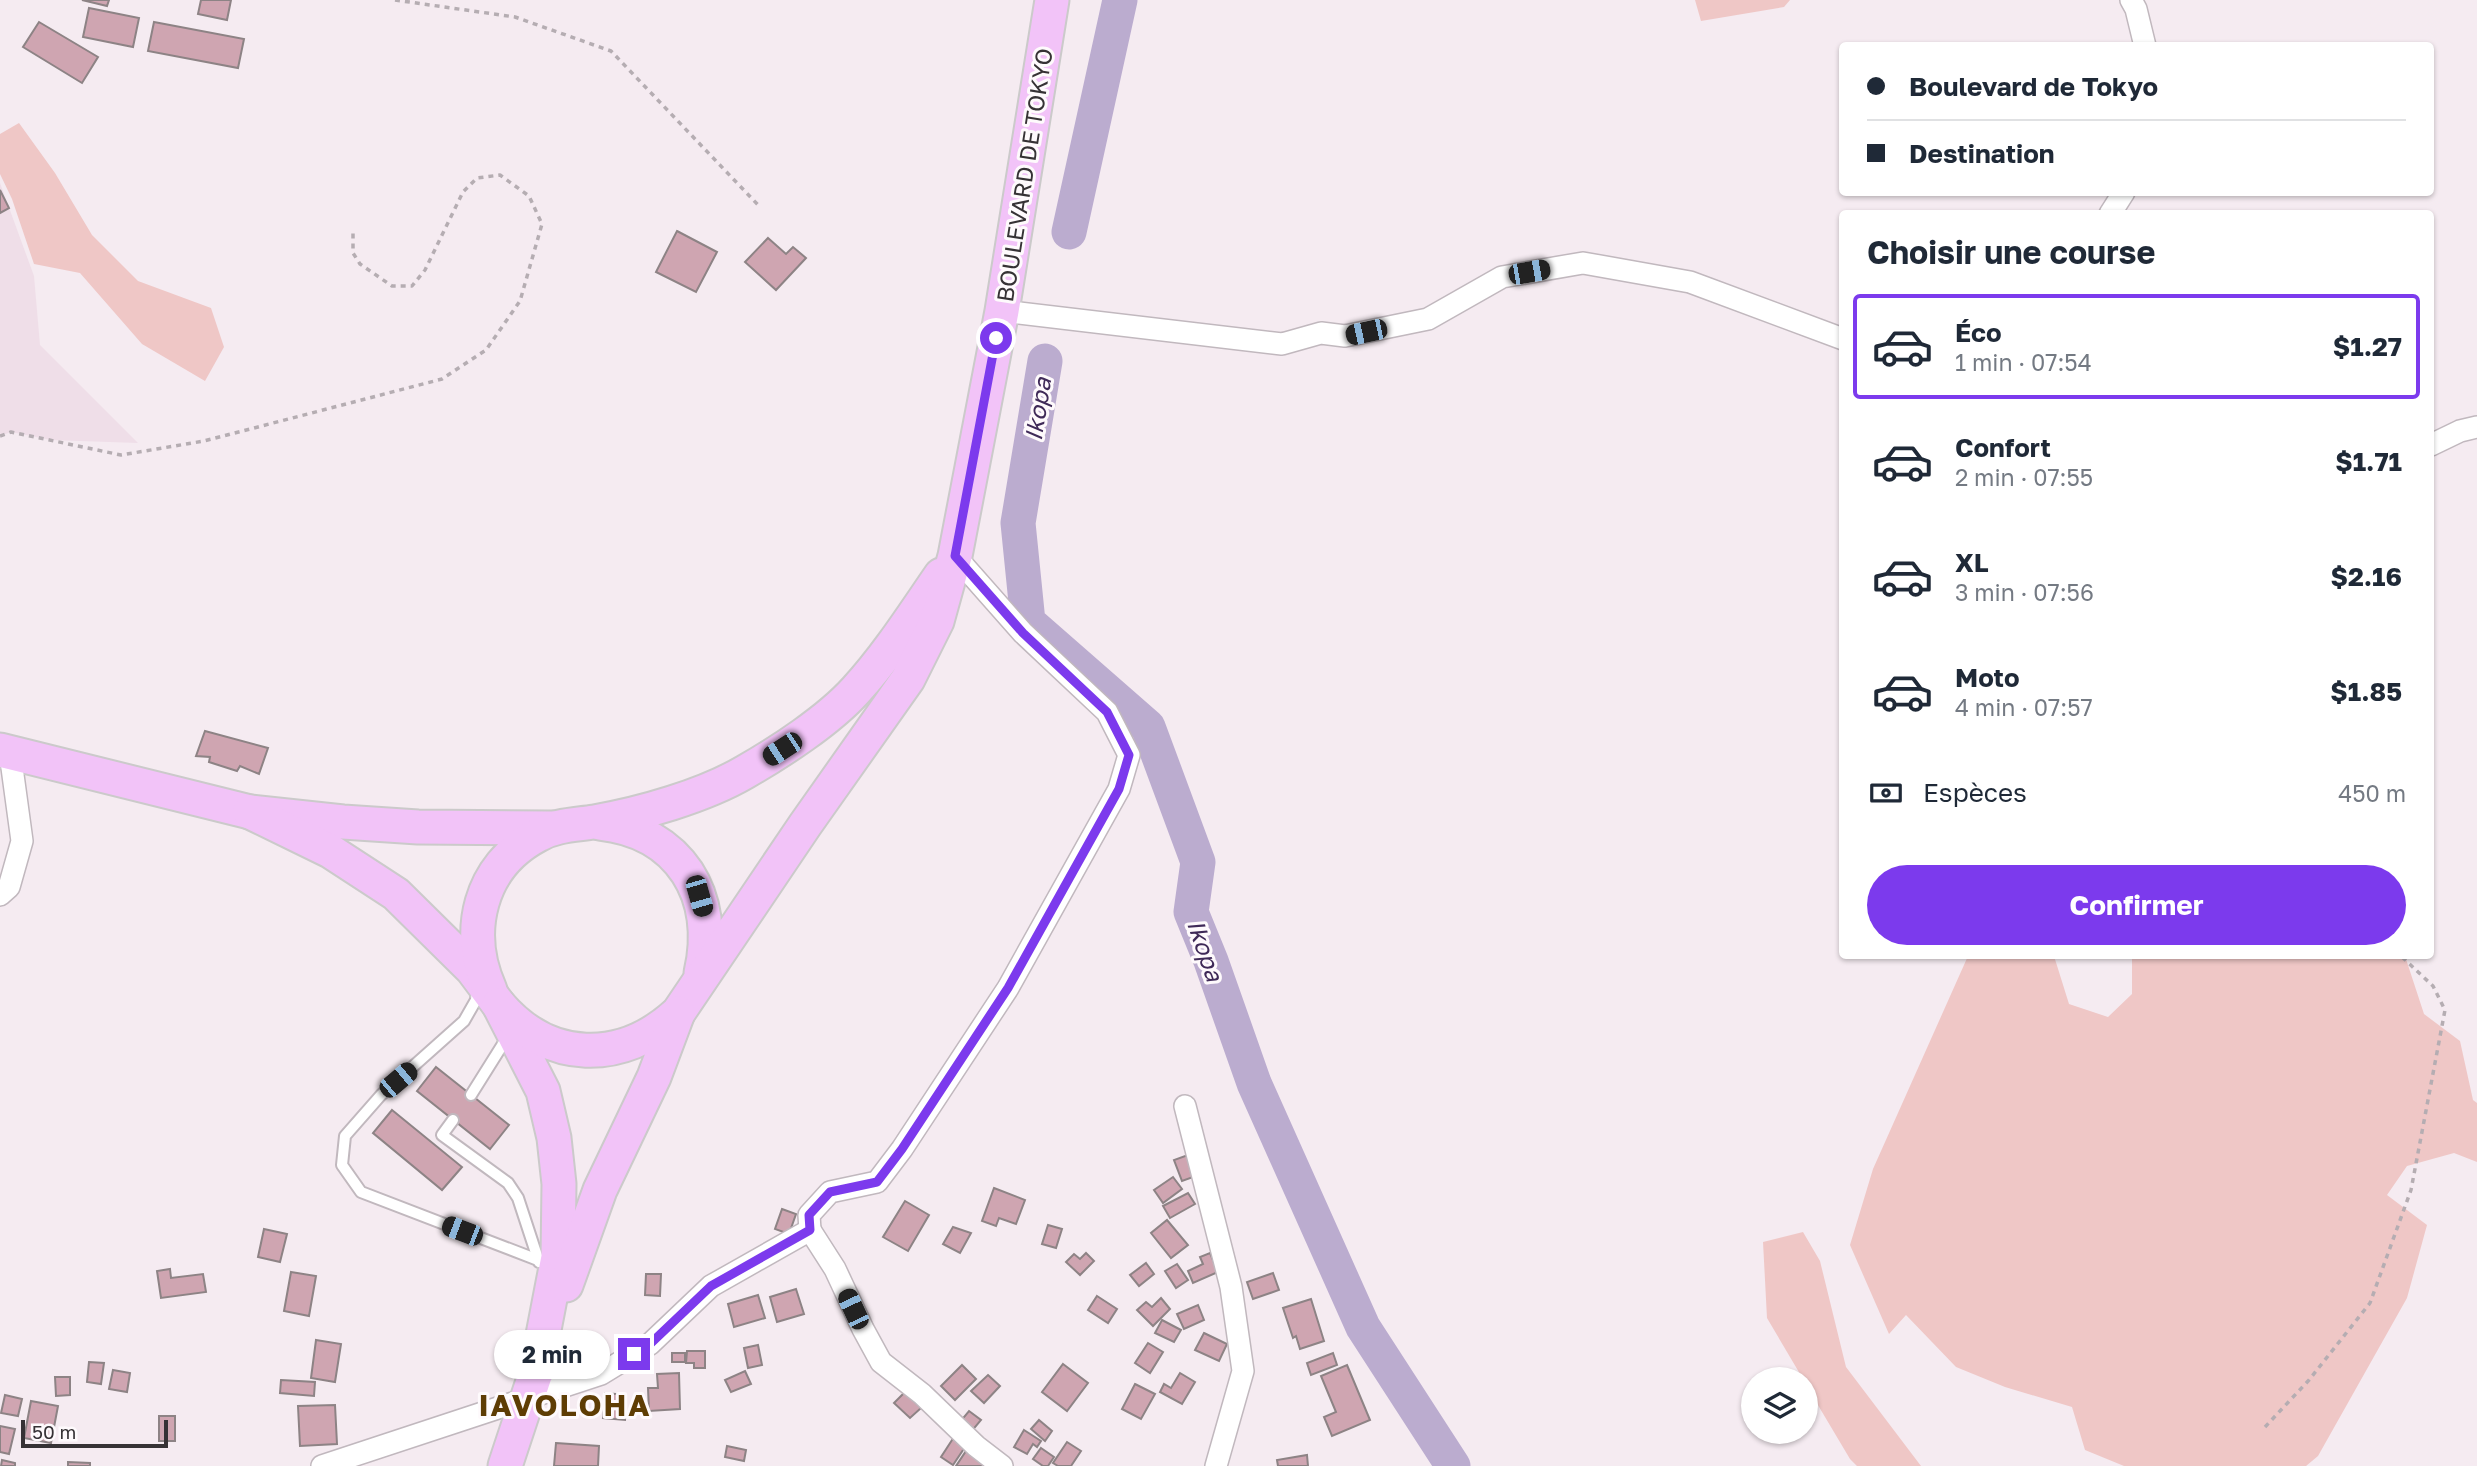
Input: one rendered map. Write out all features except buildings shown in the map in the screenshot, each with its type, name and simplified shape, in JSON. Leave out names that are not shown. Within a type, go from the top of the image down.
[{"type":"main road","name":"BOULEVARD DE TOKYO","points":[[685,1002],[797,836],[908,679],[937,621],[955,556],[1002,311],[1052,0]]},
{"type":"main road","points":[[5,752],[250,812],[418,827],[555,828],[594,822],[702,793],[743,773],[801,736],[855,692],[955,556]]},
{"type":"main road","points":[[250,812],[330,851],[396,894],[511,1018],[541,1040],[577,1050],[614,1049],[640,1040],[664,1026],[685,1002]]},
{"type":"main road","points":[[505,1466],[600,1189],[701,972],[707,934],[699,896],[680,862],[650,838],[632,829],[594,822]]},
{"type":"main road","points":[[533,1382],[558,1257],[559,1184],[554,1138],[543,1091],[482,974],[476,938],[481,902],[493,878],[509,856],[538,835],[555,828]]},
{"type":"street","points":[[2131,0],[2136,9],[2144,42]]},
{"type":"street","points":[[1002,311],[1282,344],[1321,333],[1345,336],[1428,319],[1502,277],[1583,263],[1690,282],[1839,338]]},
{"type":"street","points":[[2434,444],[2460,431],[2477,427]]},
{"type":"street","points":[[955,556],[1023,633],[1107,712],[1129,755],[1119,789],[1008,988],[902,1149],[877,1182],[830,1192],[809,1215],[810,1230],[835,1269],[881,1362],[922,1394],[976,1446],[1002,1466]]},
{"type":"street","points":[[3,885],[22,841],[5,752]]},
{"type":"street","points":[[1185,1106],[1231,1287],[1243,1371],[1216,1466]]},
{"type":"street","points":[[322,1466],[533,1382],[601,1374],[650,1344],[711,1286],[810,1230]]},
{"type":"lane","points":[[471,1095],[495,1001],[476,1000],[464,1021],[381,1095],[345,1136],[342,1165],[361,1192],[538,1260]]},
{"type":"lane","points":[[453,1120],[442,1135],[508,1183],[518,1198],[552,1293]]},
{"type":"path","points":[[395,0],[514,17],[611,51],[760,207]]},
{"type":"path","points":[[0,436],[11,432],[121,455],[204,442],[442,379],[486,350],[520,301],[542,224],[529,196],[500,175],[477,178],[463,192],[425,270],[412,286],[392,286],[360,264],[353,253],[353,233]]},
{"type":"path","points":[[2265,1427],[2309,1380],[2370,1303],[2411,1190],[2445,1010],[2433,986],[2404,959]]},
{"type":"shaded area","points":[[1695,0],[1790,0],[1784,7],[1701,21]]},
{"type":"shaded area","points":[[19,123],[55,173],[92,235],[138,281],[211,308],[224,347],[205,381],[142,344],[80,273],[34,264],[12,199],[0,174],[0,134]]},
{"type":"shaded area","points":[[0,183],[34,276],[40,345],[138,443],[51,440],[11,432],[0,436]]},
{"type":"shaded area","points":[[1967,959],[2055,959],[2069,1004],[2108,1017],[2132,994],[2132,959],[2406,959],[2424,1014],[2460,1041],[2473,1100],[2477,1103],[2477,1162],[2454,1153],[2407,1166],[2387,1195],[2427,1225],[2407,1298],[2318,1456],[2306,1466],[2124,1466],[2085,1450],[2072,1407],[2005,1387],[1956,1367],[1906,1315],[1889,1334],[1850,1245],[1873,1169]]},
{"type":"shaded area","points":[[1803,1232],[1820,1261],[1846,1367],[1921,1466],[1857,1466],[1850,1459],[1818,1405],[1818,1367],[1796,1367],[1767,1318],[1763,1242]]},
{"type":"waterway","name":"Ikopa","points":[[1069,232],[1120,0]]},
{"type":"waterway","name":"Ikopa","points":[[1045,361],[1018,523],[1028,622],[1148,727],[1198,862],[1191,912],[1254,1083],[1363,1327],[1453,1466]]},
{"type":"district","name":"IAVOLOHA","points":[[565,1405]]},
{"type":"route","points":[[634,1354],[650,1344],[711,1286],[810,1230],[809,1215],[830,1192],[877,1182],[902,1149],[1008,988],[1119,789],[1129,755],[1107,712],[1023,633],[955,556],[996,338]]}]
